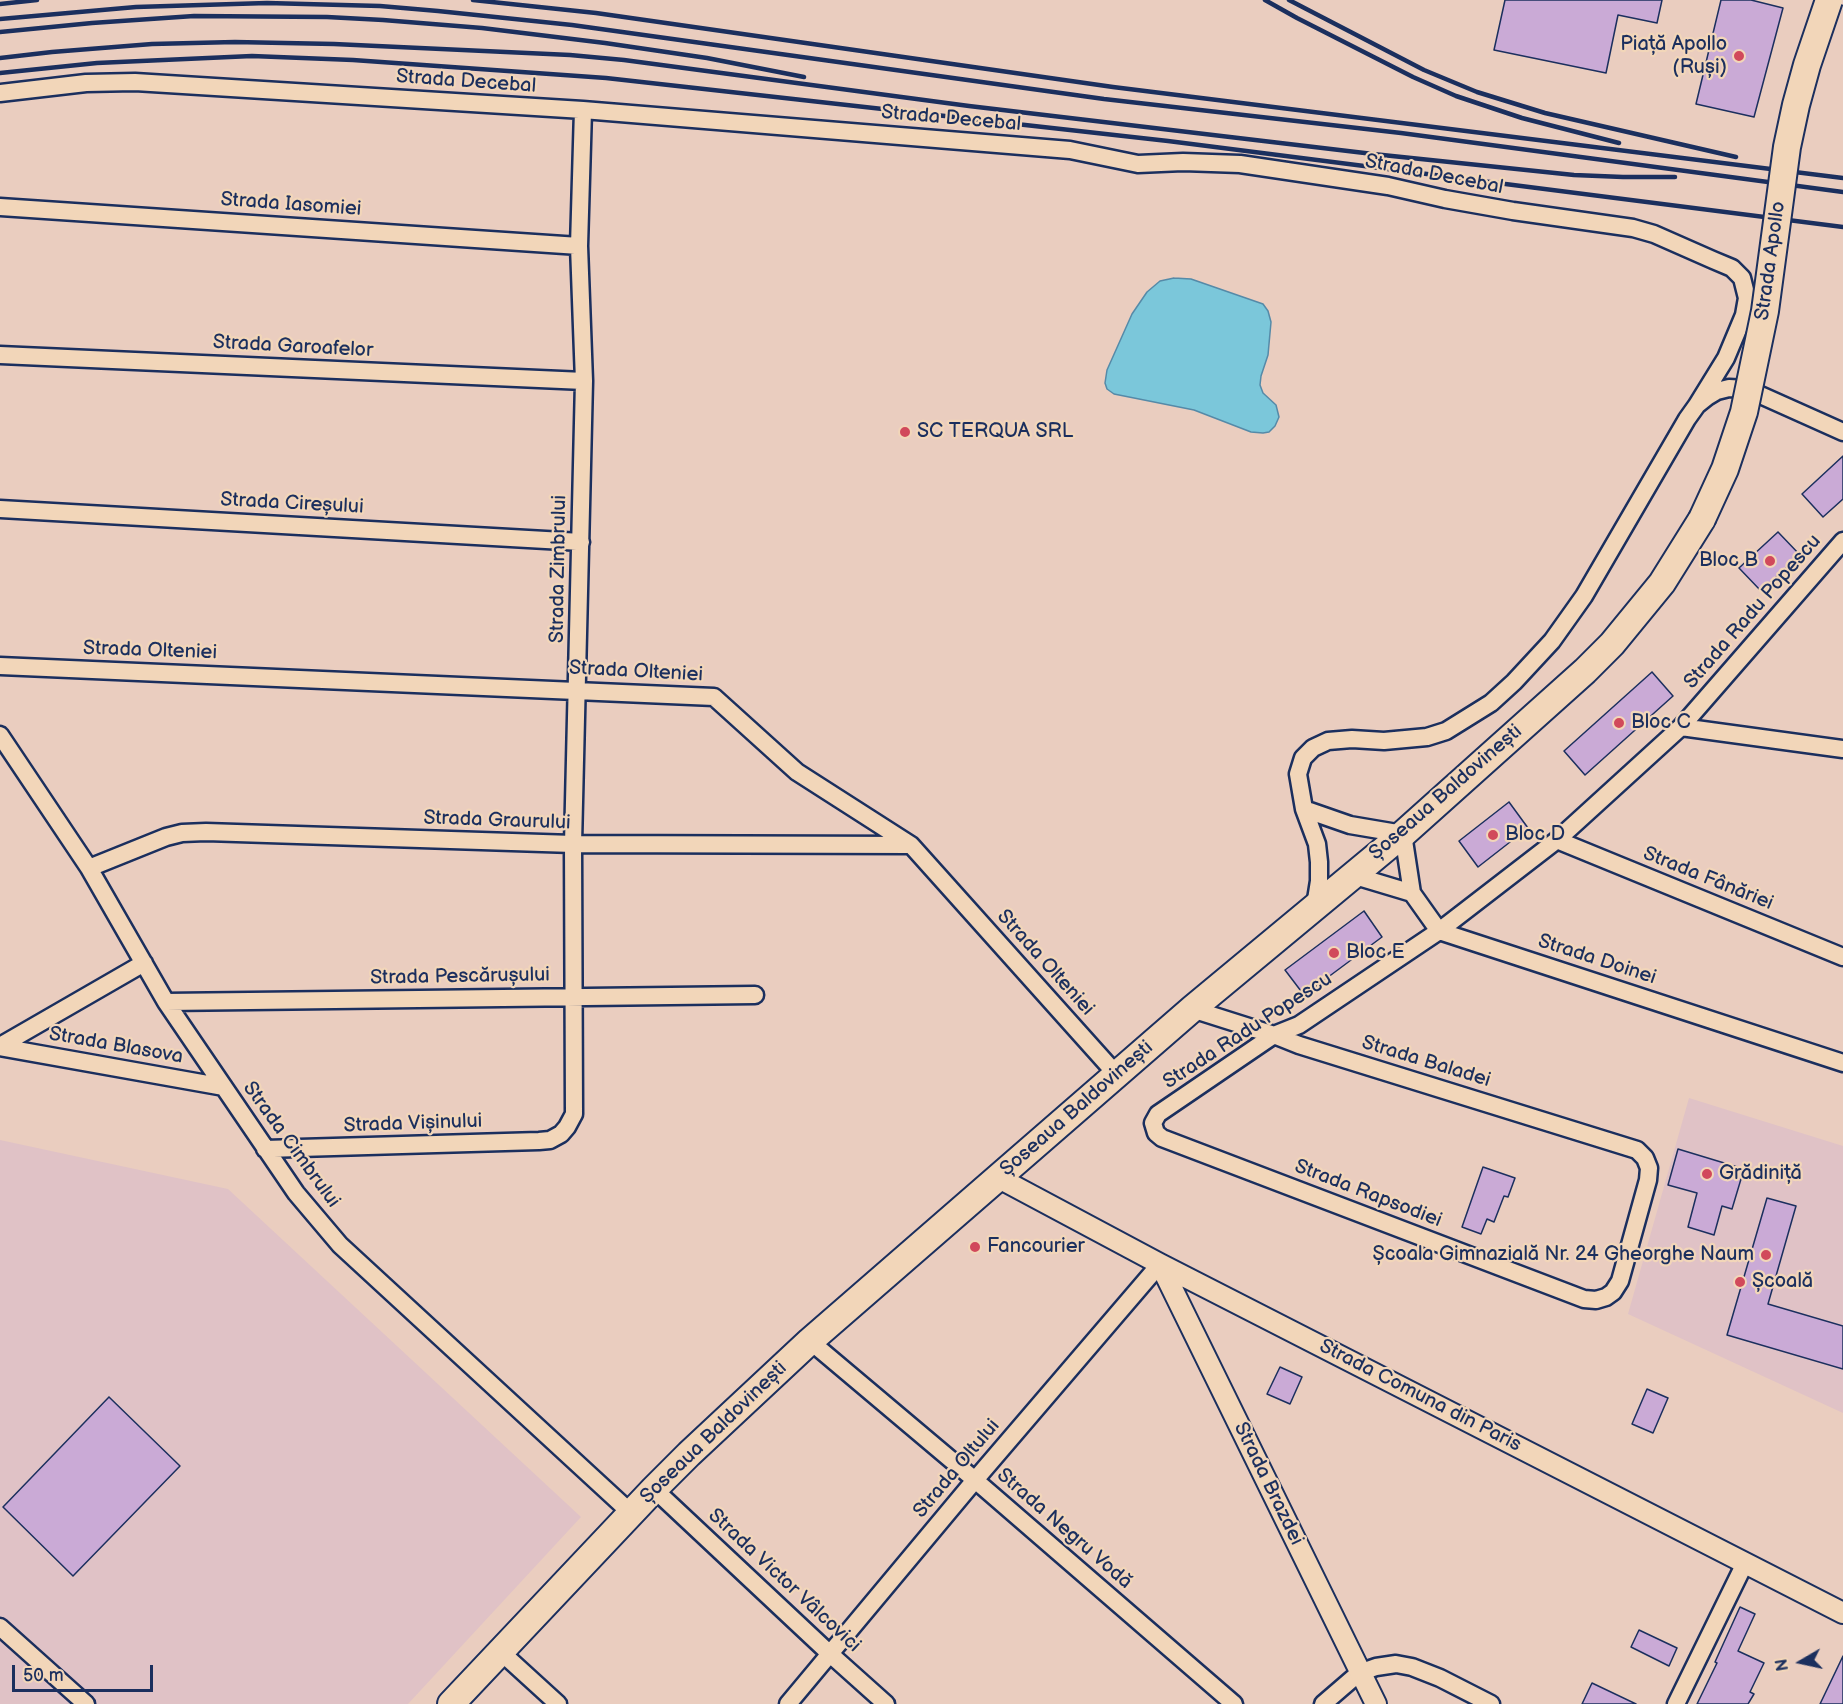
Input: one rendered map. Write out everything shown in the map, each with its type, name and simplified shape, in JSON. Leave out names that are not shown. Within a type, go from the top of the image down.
[{"type":"main road","name":"Strada Apollo","points":[[1702,519],[1732,450],[1749,394],[1765,311],[1787,147],[1807,65],[1829,0]]},
{"type":"main road","name":"Șoseaua Baldovinești","points":[[451,1704],[631,1512],[689,1454],[810,1341],[1192,1009],[1403,834],[1585,671],[1612,644],[1662,583],[1702,519]]},
{"type":"street","name":"Strada Decebal","points":[[0,93],[86,83],[135,82],[583,110],[1070,150],[1138,164],[1183,162],[1240,164],[1388,186],[1513,211],[1633,228],[1654,234],[1732,268],[1742,278],[1747,298],[1741,325],[1726,358],[1687,419],[1584,596],[1552,641],[1491,703],[1446,731],[1404,740],[1328,741],[1313,748],[1303,758],[1299,774],[1304,809],[1317,844],[1319,862],[1315,906]]},
{"type":"street","name":"Strada Zimbrului","points":[[561,1134],[574,1114],[573,844],[584,381],[579,246],[583,110]]},
{"type":"street","name":"Strada Iasomiei","points":[[0,207],[579,246]]},
{"type":"street","name":"Strada Garoafelor","points":[[0,355],[584,381]]},
{"type":"street","name":"Strada Decebal","points":[[1697,405],[1717,391],[1729,388],[1747,389],[1843,432]]},
{"type":"street","name":"Strada Cireșului","points":[[0,509],[581,542]]},
{"type":"street","name":"Strada Radu Popescu","points":[[1153,1123],[1158,1114],[1274,1035],[1299,1025],[1439,931],[1557,840],[1682,727],[1843,541]]},
{"type":"street","name":"Strada Olteniei","points":[[0,666],[714,697],[797,772],[911,844],[1117,1075]]},
{"type":"street","points":[[1682,727],[1843,748]]},
{"type":"street","name":"Strada Cimbrului","points":[[0,735],[89,868],[166,1002],[296,1193],[340,1245],[631,1512]]},
{"type":"street","points":[[1304,809],[1350,825],[1403,834],[1412,893],[1439,931]]},
{"type":"street","name":"Strada Graurului","points":[[89,868],[166,837],[182,833],[206,832],[573,844],[911,844]]},
{"type":"street","name":"Strada Fânăriei","points":[[1557,840],[1843,957]]},
{"type":"street","points":[[1352,875],[1412,893]]},
{"type":"street","name":"Strada Doinei","points":[[1439,931],[1843,1063]]},
{"type":"street","points":[[0,1046],[144,963]]},
{"type":"street","name":"Strada Pescărușului","points":[[166,1002],[755,995]]},
{"type":"street","name":"Strada Baladei","points":[[1192,1009],[1299,1045],[1637,1150],[1646,1158]]},
{"type":"street","name":"Strada Blasova","points":[[0,1046],[224,1087]]},
{"type":"street","name":"Strada Rapsodiei","points":[[1153,1123],[1156,1133],[1162,1138],[1584,1299],[1596,1300],[1613,1292],[1620,1281],[1648,1180],[1649,1168],[1646,1158]]},
{"type":"street","name":"Strada Vișinului","points":[[265,1149],[539,1141],[550,1140],[561,1134]]},
{"type":"street","name":"Strada Comuna din Paris","points":[[997,1178],[1160,1264],[1843,1613]]},
{"type":"street","name":"Strada Oltului","points":[[788,1704],[975,1480],[1160,1264]]},
{"type":"street","name":"Strada Brazdei","points":[[1160,1264],[1376,1704]]},
{"type":"street","name":"Strada Negru Vodă","points":[[810,1341],[1234,1704]]},
{"type":"street","name":"Strada Victor Vâlcovici","points":[[654,1489],[886,1704]]},
{"type":"street","points":[[1676,1704],[1744,1563]]},
{"type":"street","points":[[0,1627],[86,1704]]},
{"type":"street","points":[[501,1652],[558,1704]]},
{"type":"street","points":[[1323,1704],[1359,1672],[1396,1664],[1412,1667],[1440,1678],[1491,1704]]},
{"type":"shaded area","name":"Școală","points":[[1689,1098],[1843,1146],[1843,1413],[1628,1314]]},
{"type":"shaded area","points":[[0,1140],[228,1189],[581,1517],[408,1704],[0,1704]]},
{"type":"water","points":[[1174,278],[1191,279],[1263,304],[1268,311],[1271,322],[1268,355],[1260,385],[1263,393],[1276,405],[1279,417],[1269,432],[1251,432],[1194,410],[1114,394],[1107,389],[1105,383],[1107,370],[1132,314],[1147,292],[1160,281]]},
{"type":"building","points":[[1505,0],[1662,0],[1657,23],[1618,15],[1606,73],[1494,50]]},
{"type":"building","name":"Piață Apollo (Ruși)","points":[[1721,0],[1751,0],[1783,8],[1754,117],[1696,104]]},
{"type":"building","points":[[1843,456],[1843,499],[1823,517],[1802,494]]},
{"type":"building","name":"Bloc B","points":[[1778,532],[1800,555],[1761,591],[1739,568]]},
{"type":"building","name":"Bloc C","points":[[1652,672],[1673,696],[1585,775],[1564,751]]},
{"type":"building","name":"Bloc D","points":[[1509,802],[1528,828],[1478,867],[1459,841]]},
{"type":"building","name":"Bloc E","points":[[1364,911],[1382,937],[1304,995],[1285,970]]},
{"type":"building","points":[[1678,1149],[1744,1169],[1732,1209],[1722,1206],[1714,1235],[1688,1227],[1697,1193],[1668,1185]]},
{"type":"building","points":[[1483,1167],[1515,1178],[1508,1197],[1504,1196],[1494,1222],[1487,1219],[1481,1234],[1462,1227]]},
{"type":"building","name":"Școala Gimnazială Nr. 24 Gheorghe Naum","points":[[1767,1198],[1796,1206],[1768,1304],[1843,1326],[1843,1369],[1727,1335]]},
{"type":"building","points":[[1280,1367],[1302,1377],[1290,1404],[1267,1394]]},
{"type":"building","points":[[1647,1389],[1668,1398],[1653,1433],[1632,1424]]},
{"type":"building","points":[[109,1397],[180,1466],[73,1576],[3,1507]]},
{"type":"building","points":[[1740,1607],[1755,1614],[1738,1651],[1764,1663],[1750,1692],[1754,1694],[1748,1704],[1697,1704],[1717,1663],[1715,1662]]},
{"type":"building","points":[[1639,1630],[1677,1648],[1669,1666],[1631,1647]]},
{"type":"building","points":[[1843,1656],[1843,1704],[1820,1704]]},
{"type":"building","points":[[1592,1683],[1636,1704],[1582,1704]]},
{"type":"railway","points":[[0,4],[37,0]]},
{"type":"railway","points":[[473,0],[596,13],[1113,87],[1843,178]]},
{"type":"railway","points":[[1265,0],[1413,77],[1456,96],[1522,118],[1619,143]]},
{"type":"railway","points":[[1289,0],[1424,70],[1477,92],[1545,113],[1736,157]]},
{"type":"railway","points":[[0,19],[136,7],[267,3],[380,6],[438,11],[572,25],[1104,99],[1401,133],[1843,192]]},
{"type":"railway","points":[[0,32],[194,16],[327,17],[383,20],[482,28],[605,43],[707,58],[804,77]]},
{"type":"railway","points":[[0,58],[152,44],[235,42],[334,44],[570,55],[1373,154],[1574,175],[1675,177]]},
{"type":"railway","points":[[0,73],[97,63],[252,56],[353,60],[606,78],[1168,141],[1843,227]]},
{"type":"place","name":"Piață Apollo (Ruși)","points":[[1739,56]]},
{"type":"place","name":"SC TERQUA SRL","points":[[905,432]]},
{"type":"place","name":"Bloc B","points":[[1770,561]]},
{"type":"place","name":"Bloc C","points":[[1619,723]]},
{"type":"place","name":"Bloc D","points":[[1493,835]]},
{"type":"place","name":"Bloc E","points":[[1334,953]]},
{"type":"place","name":"Grădiniță","points":[[1707,1174]]},
{"type":"place","name":"Fancourier","points":[[975,1247]]},
{"type":"place","name":"Școala Gimnazială Nr. 24 Gheorghe Naum","points":[[1766,1255]]},
{"type":"place","name":"Școală","points":[[1740,1282]]}]
